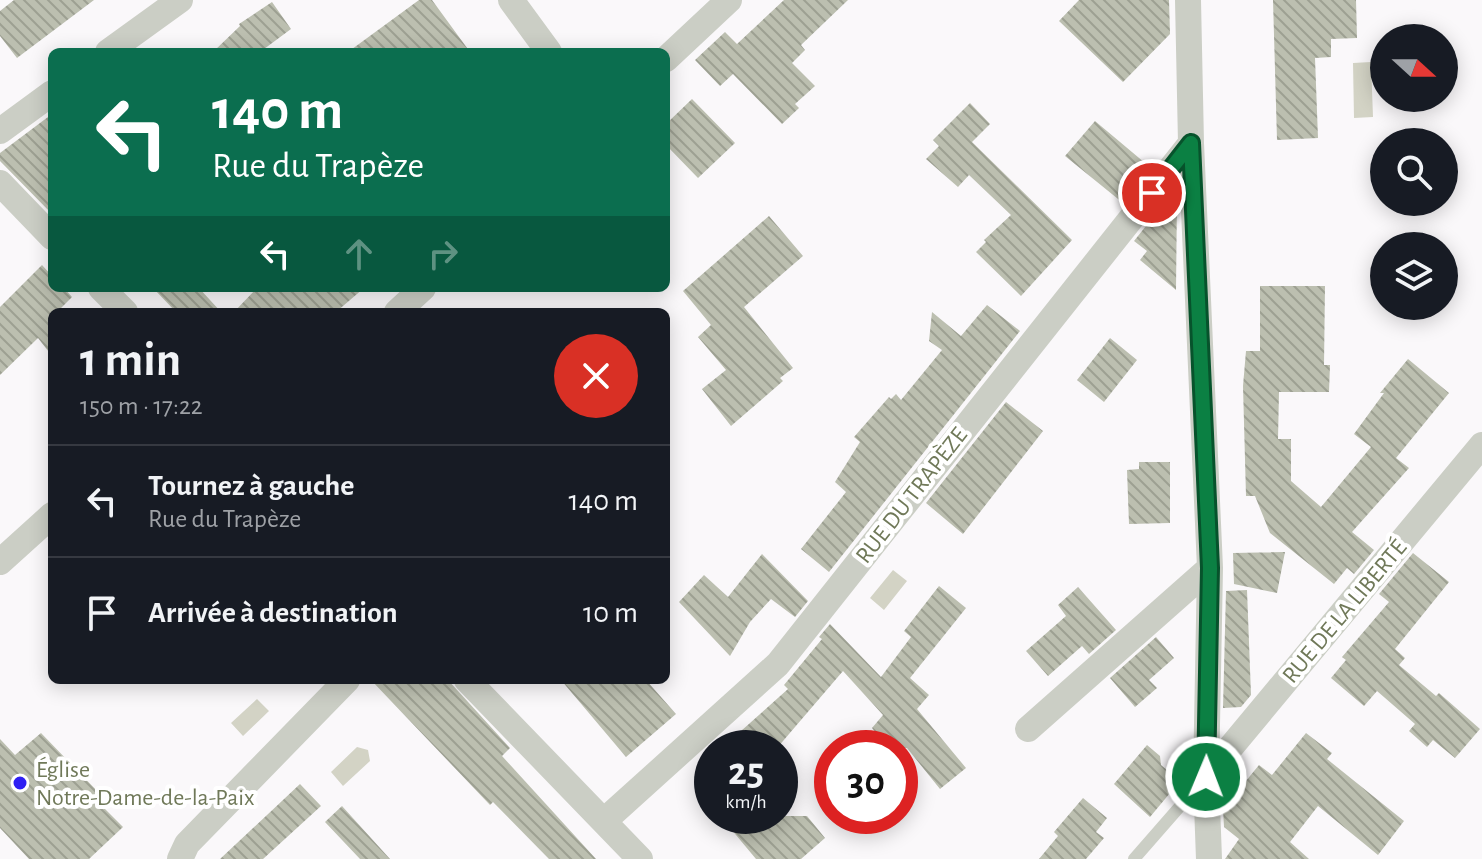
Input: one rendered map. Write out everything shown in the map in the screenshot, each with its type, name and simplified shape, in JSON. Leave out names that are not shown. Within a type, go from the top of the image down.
[{"type":"street","points":[[114,48],[180,0]]},
{"type":"street","points":[[511,0],[546,48]]},
{"type":"street","points":[[670,55],[729,0]]},
{"type":"street","points":[[1188,0],[1191,143],[1210,568],[1206,777],[1209,859]]},
{"type":"street","points":[[0,131],[48,96]]},
{"type":"street","name":"RUE DU TRAPÈZE","points":[[604,821],[778,664],[1191,143]]},
{"type":"street","points":[[0,183],[48,233]]},
{"type":"street","points":[[105,292],[121,308]]},
{"type":"street","points":[[401,308],[419,292]]},
{"type":"street","name":"RUE DE LA LIBERTÉ","points":[[1206,777],[1482,445]]},
{"type":"street","points":[[0,562],[48,519]]},
{"type":"street","points":[[1028,729],[1210,568]]},
{"type":"street","points":[[180,859],[187,844],[343,684]]},
{"type":"street","points":[[471,684],[640,859]]},
{"type":"lane","points":[[1134,859],[1206,777]]},
{"type":"shaded area","points":[[1370,62],[1370,112],[1373,112],[1373,117],[1354,118],[1353,63]]},
{"type":"shaded area","points":[[893,570],[907,581],[884,610],[870,598]]},
{"type":"shaded area","points":[[257,699],[269,711],[243,736],[231,723]]},
{"type":"shaded area","points":[[357,747],[368,750],[370,761],[343,786],[331,772]]},
{"type":"building","points":[[14,0],[94,0],[17,58],[0,36],[0,11]]},
{"type":"building","points":[[419,0],[432,0],[467,48],[353,48]]},
{"type":"building","points":[[784,0],[848,0],[801,45],[805,50],[792,63],[815,86],[795,104],[799,108],[782,124],[733,74],[720,86],[695,60],[725,32],[737,44]]},
{"type":"building","points":[[1079,0],[1169,0],[1170,34],[1123,82],[1059,21]]},
{"type":"building","points":[[1273,0],[1356,0],[1357,38],[1331,39],[1331,57],[1315,58],[1318,138],[1277,140]]},
{"type":"building","points":[[272,2],[291,29],[265,48],[217,48],[239,24]]},
{"type":"building","points":[[692,99],[735,143],[698,178],[670,149],[670,120]]},
{"type":"building","points":[[970,103],[990,124],[972,142],[1072,240],[1021,296],[976,252],[986,242],[984,240],[1011,215],[969,175],[958,187],[926,159],[939,146],[933,140]]},
{"type":"building","points":[[48,117],[48,210],[0,161],[0,153]]},
{"type":"building","points":[[1095,121],[1151,168],[1123,203],[1065,156]]},
{"type":"building","points":[[1169,197],[1177,198],[1176,290],[1140,260],[1147,251],[1134,241]]},
{"type":"building","points":[[769,216],[803,256],[744,307],[793,368],[780,378],[783,381],[731,426],[702,389],[726,370],[698,337],[711,325],[683,291]]},
{"type":"building","points":[[42,265],[48,272],[48,292],[68,292],[72,297],[61,308],[48,308],[48,351],[38,338],[0,375],[0,307]]},
{"type":"building","points":[[1260,286],[1325,286],[1324,365],[1330,365],[1329,392],[1279,392],[1278,439],[1291,439],[1291,481],[1321,507],[1371,447],[1354,434],[1384,393],[1380,393],[1408,359],[1449,393],[1396,458],[1409,468],[1352,532],[1374,550],[1354,574],[1347,568],[1334,584],[1270,533],[1255,496],[1246,496],[1243,386],[1246,351],[1260,351]]},
{"type":"building","points":[[157,292],[203,292],[217,308],[172,308]]},
{"type":"building","points":[[253,292],[359,292],[341,308],[238,308]]},
{"type":"building","points":[[987,305],[1020,331],[829,572],[801,549],[846,492],[835,482],[860,442],[854,437],[889,397],[891,399],[896,394],[901,400],[942,350],[929,341],[932,312],[961,336]]},
{"type":"building","points":[[1110,338],[1137,360],[1104,402],[1077,380]]},
{"type":"building","points":[[1006,402],[1043,431],[963,534],[926,503]]},
{"type":"building","points":[[1139,462],[1170,462],[1170,523],[1129,524],[1127,470],[1139,469]]},
{"type":"building","points":[[1285,552],[1277,593],[1234,584],[1233,553]]},
{"type":"building","points":[[1413,553],[1449,582],[1395,649],[1405,658],[1399,665],[1436,696],[1439,693],[1480,729],[1455,758],[1433,740],[1427,747],[1409,731],[1415,724],[1377,691],[1364,706],[1331,678],[1346,660],[1342,657],[1389,602],[1379,594]]},
{"type":"building","points":[[762,554],[808,601],[795,617],[771,599],[750,622],[730,656],[679,602],[704,575],[728,597]]},
{"type":"building","points":[[939,586],[966,608],[910,678],[929,695],[917,709],[966,768],[940,789],[918,762],[918,730],[874,730],[872,728],[883,715],[843,671],[792,730],[742,730],[788,689],[784,685],[822,639],[819,637],[830,624],[881,677],[911,637],[904,631]]},
{"type":"building","points":[[1078,587],[1116,630],[1089,654],[1082,646],[1048,676],[1026,651],[1066,616],[1058,605]]},
{"type":"building","points":[[1247,590],[1251,695],[1241,707],[1223,708],[1226,591]]},
{"type":"building","points":[[1156,637],[1174,658],[1149,680],[1157,688],[1135,707],[1110,678]]},
{"type":"building","points":[[375,684],[452,684],[510,748],[502,756],[596,859],[549,859],[493,802],[490,805]]},
{"type":"building","points":[[564,684],[650,684],[676,714],[626,757]]},
{"type":"building","points":[[41,733],[101,795],[96,800],[123,827],[89,859],[29,859],[0,828],[0,739],[15,755]]},
{"type":"building","points":[[1306,733],[1332,753],[1327,759],[1404,821],[1378,855],[1318,806],[1290,842],[1309,859],[1225,859],[1239,839],[1224,827],[1223,809],[1259,765],[1272,775]]},
{"type":"building","points":[[1147,745],[1160,756],[1161,765],[1180,781],[1150,817],[1114,784]]},
{"type":"building","points":[[300,784],[321,806],[263,859],[220,859]]},
{"type":"building","points":[[1083,798],[1107,818],[1096,832],[1104,838],[1086,859],[1039,859],[1058,836],[1054,832]]},
{"type":"building","points":[[342,806],[390,859],[360,859],[325,822]]},
{"type":"building","points":[[798,816],[807,816],[814,825],[814,834],[822,834],[825,838],[801,859],[756,859],[735,834],[798,834]]},
{"type":"place","name":"Église Notre-Dame-de-la-Paix","points":[[20,783]]},
{"type":"route","points":[[1152,193],[1191,143],[1210,568],[1206,777]]}]
